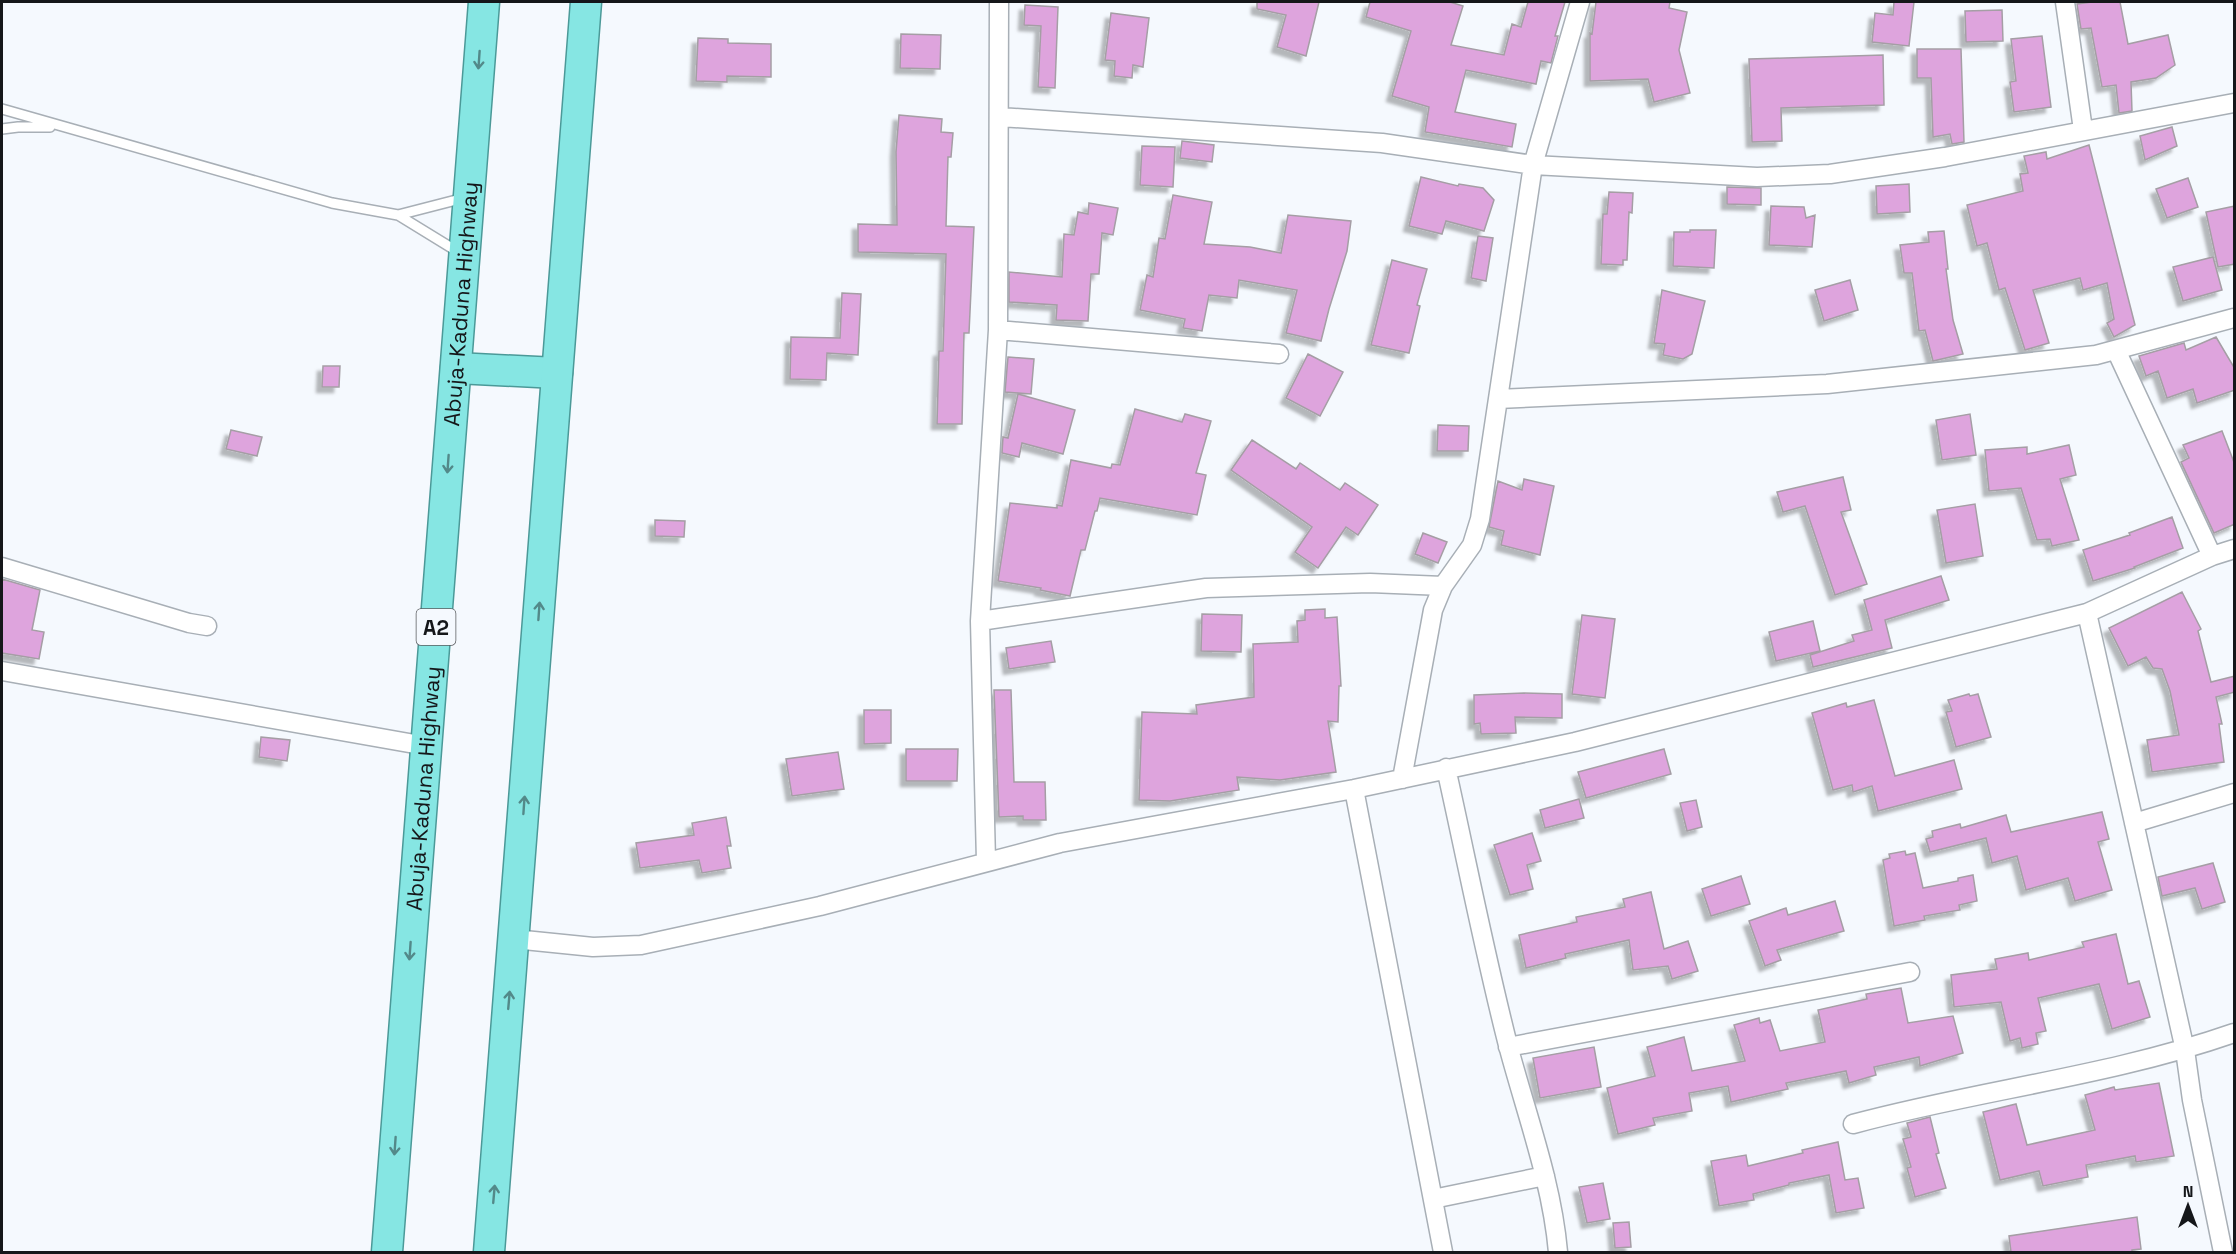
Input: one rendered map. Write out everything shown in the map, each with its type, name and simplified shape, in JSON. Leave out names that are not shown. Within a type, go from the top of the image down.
[{"type":"highway","name":"Abuja-Kaduna Highway","points":[[387,1252],[484,2]]},
{"type":"highway","points":[[489,1252],[586,2]]},
{"type":"highway","points":[[456,368],[557,373]]},
{"type":"street","points":[[986,861],[980,621],[998,330],[999,2]]},
{"type":"street","points":[[1402,779],[1432,610],[1443,586],[1472,545],[1480,519],[1533,165],[1580,2]]},
{"type":"street","points":[[2065,2],[2083,130]]},
{"type":"street","points":[[1000,117],[1382,143],[1533,165],[1757,177],[1830,174],[1945,157],[2235,103]]},
{"type":"street","points":[[1498,399],[1827,384],[2096,355],[2235,318]]},
{"type":"street","points":[[998,330],[1278,354]]},
{"type":"street","points":[[2116,350],[2212,556]]},
{"type":"street","points":[[514,939],[593,947],[641,945],[820,906],[1060,843],[1354,789],[1575,742],[2087,613],[2212,556],[2235,549]]},
{"type":"street","points":[[2,567],[178,620],[207,626]]},
{"type":"street","points":[[980,621],[1206,588],[1370,583],[1443,586]]},
{"type":"street","points":[[2087,613],[2185,1050],[2192,1100],[2223,1252]]},
{"type":"street","points":[[2,671],[426,746]]},
{"type":"street","points":[[1446,768],[1508,1047],[1545,1176],[1556,1224],[1558,1252]]},
{"type":"street","points":[[1354,789],[1443,1252]]},
{"type":"street","points":[[2134,823],[2235,793]]},
{"type":"street","points":[[1508,1047],[1910,972]]},
{"type":"street","points":[[1853,1124],[1989,1092],[2118,1066],[2185,1050],[2235,1033]]},
{"type":"street","points":[[1433,1200],[1545,1176]]},
{"type":"lane","points":[[2,110],[332,202],[398,215],[464,256]]},
{"type":"lane","points":[[2,129],[63,127]]},
{"type":"lane","points":[[398,215],[469,197]]},
{"type":"building","points":[[1257,2],[1319,2],[1306,56],[1277,47],[1286,15],[1257,9]]},
{"type":"building","points":[[1370,2],[1450,2],[1463,6],[1451,45],[1504,55],[1512,24],[1521,27],[1528,2],[1565,2],[1555,36],[1558,36],[1551,63],[1541,61],[1536,84],[1466,70],[1455,112],[1516,124],[1512,147],[1425,132],[1429,107],[1392,96],[1411,31],[1366,17]]},
{"type":"building","points":[[1596,2],[1670,2],[1669,8],[1687,12],[1679,50],[1690,93],[1654,102],[1648,79],[1590,81],[1590,33],[1592,34]]},
{"type":"building","points":[[1894,2],[1914,2],[1909,46],[1872,42],[1875,13],[1893,15]]},
{"type":"building","points":[[2120,2],[2128,44],[2168,35],[2175,65],[2156,78],[2131,82],[2132,111],[2119,113],[2116,85],[2102,87],[2091,28],[2081,29],[2077,4]]},
{"type":"building","points":[[1025,5],[1058,7],[1055,88],[1038,87],[1041,26],[1024,25]]},
{"type":"building","points":[[2002,10],[2003,41],[1966,42],[1965,11]]},
{"type":"building","points":[[1111,13],[1149,18],[1143,67],[1133,65],[1132,78],[1114,76],[1115,61],[1105,60]]},
{"type":"building","points":[[901,34],[941,35],[940,69],[900,68]]},
{"type":"building","points":[[2042,36],[2051,107],[2014,112],[2010,82],[2016,81],[2011,39]]},
{"type":"building","points":[[698,38],[728,39],[728,43],[771,44],[771,77],[727,76],[727,82],[696,81]]},
{"type":"building","points":[[1917,49],[1961,49],[1964,142],[1952,144],[1950,134],[1933,137],[1931,78],[1917,78]]},
{"type":"building","points":[[1883,55],[1884,105],[1781,108],[1782,141],[1752,142],[1749,59]]},
{"type":"building","points":[[899,115],[942,119],[941,132],[953,133],[951,157],[948,157],[946,226],[974,227],[969,333],[964,333],[962,424],[937,424],[939,351],[943,351],[946,254],[858,252],[858,224],[897,225],[896,152]]},
{"type":"building","points":[[2172,127],[2177,146],[2145,160],[2140,136]]},
{"type":"building","points":[[1182,141],[1214,145],[1212,162],[1180,158]]},
{"type":"building","points":[[2089,145],[2135,325],[2114,337],[2107,323],[2114,319],[2107,283],[2083,290],[2080,278],[2033,290],[2049,343],[2025,350],[2005,288],[1999,290],[1987,243],[1977,246],[1967,205],[2023,191],[2020,174],[2028,173],[2024,156],[2046,152],[2047,159]]},
{"type":"building","points":[[1142,146],[1175,147],[1173,187],[1140,185]]},
{"type":"building","points":[[1421,177],[1458,186],[1459,184],[1483,188],[1494,200],[1484,231],[1446,221],[1442,234],[1409,226]]},
{"type":"building","points":[[2188,178],[2198,207],[2167,218],[2156,189]]},
{"type":"building","points":[[1909,184],[1910,212],[1877,214],[1876,186]]},
{"type":"building","points":[[1727,187],[1761,188],[1761,205],[1727,204]]},
{"type":"building","points":[[1609,192],[1633,193],[1632,213],[1629,212],[1627,260],[1623,260],[1623,265],[1601,264],[1603,214],[1607,214]]},
{"type":"building","points":[[1173,195],[1212,202],[1204,244],[1250,247],[1281,253],[1288,215],[1351,221],[1347,251],[1321,341],[1286,333],[1297,290],[1239,280],[1237,298],[1209,295],[1202,331],[1183,328],[1185,319],[1140,310],[1147,275],[1153,277],[1159,238],[1165,239]]},
{"type":"building","points":[[1089,203],[1118,208],[1113,235],[1102,233],[1099,274],[1091,274],[1088,321],[1056,320],[1057,305],[1009,302],[1009,272],[1062,277],[1064,234],[1074,235],[1078,212],[1088,214]]},
{"type":"building","points":[[1771,206],[1804,207],[1806,218],[1815,215],[1812,247],[1769,245]]},
{"type":"building","points":[[2235,206],[2235,264],[2218,267],[2206,212]]},
{"type":"building","points":[[1690,230],[1716,230],[1714,268],[1673,266],[1674,232],[1690,232]]},
{"type":"building","points":[[1944,231],[1948,269],[1946,269],[1953,320],[1963,354],[1933,361],[1925,330],[1919,331],[1912,273],[1904,273],[1900,245],[1929,242],[1928,232]]},
{"type":"building","points":[[1478,236],[1493,238],[1486,281],[1471,278]]},
{"type":"building","points":[[2213,257],[2222,290],[2183,301],[2173,267]]},
{"type":"building","points":[[1392,260],[1427,269],[1417,305],[1420,306],[1409,353],[1371,345]]},
{"type":"building","points":[[1850,280],[1858,310],[1824,321],[1815,290]]},
{"type":"building","points":[[1662,290],[1705,301],[1692,354],[1683,359],[1663,355],[1665,344],[1654,343]]},
{"type":"building","points":[[842,293],[861,294],[858,355],[827,353],[826,380],[790,379],[791,337],[840,338]]},
{"type":"building","points":[[2216,337],[2235,369],[2235,390],[2197,403],[2193,389],[2167,398],[2158,371],[2146,376],[2139,356],[2184,343],[2186,350]]},
{"type":"building","points":[[1308,354],[1343,372],[1320,416],[1286,398]]},
{"type":"building","points":[[1008,357],[1034,359],[1031,394],[1005,392]]},
{"type":"building","points":[[323,366],[340,366],[339,387],[322,387]]},
{"type":"building","points":[[1018,394],[1075,410],[1063,454],[1022,443],[1019,457],[1002,453],[1003,437],[1008,438]]},
{"type":"building","points":[[1135,409],[1182,422],[1185,414],[1211,421],[1196,473],[1206,475],[1197,515],[1100,498],[1085,550],[1081,550],[1070,596],[1040,590],[1041,588],[998,581],[1010,503],[1057,508],[1057,505],[1062,506],[1071,460],[1111,468],[1112,464],[1120,465]]},
{"type":"building","points":[[1970,414],[1976,455],[1942,460],[1936,420]]},
{"type":"building","points":[[1438,425],[1469,426],[1468,451],[1437,451]]},
{"type":"building","points":[[231,430],[262,437],[257,456],[226,449]]},
{"type":"building","points":[[2222,431],[2235,465],[2235,524],[2214,533],[2181,462],[2189,458],[2183,445]]},
{"type":"building","points":[[1252,440],[1296,469],[1300,463],[1340,490],[1345,483],[1378,505],[1358,535],[1346,527],[1318,568],[1295,552],[1312,527],[1231,470]]},
{"type":"building","points":[[2069,445],[2076,475],[2060,479],[2079,540],[2052,546],[2050,539],[2037,540],[2021,488],[1989,491],[1985,450],[2027,447],[2027,454]]},
{"type":"building","points":[[1843,477],[1851,510],[1841,512],[1867,584],[1835,595],[1805,506],[1783,512],[1777,492]]},
{"type":"building","points":[[1524,479],[1554,486],[1540,555],[1501,545],[1504,531],[1489,527],[1498,481],[1522,490]]},
{"type":"building","points":[[1975,504],[1983,556],[1946,563],[1937,510]]},
{"type":"building","points":[[2172,517],[2183,548],[2135,568],[2093,581],[2083,550],[2130,535],[2129,533]]},
{"type":"building","points":[[655,520],[685,521],[684,537],[655,536]]},
{"type":"building","points":[[1423,533],[1447,542],[1438,563],[1415,554]]},
{"type":"building","points":[[1941,576],[1949,600],[1885,620],[1892,648],[1813,667],[1810,655],[1854,641],[1852,635],[1872,630],[1864,600]]},
{"type":"building","points":[[2,579],[40,590],[32,630],[44,632],[39,659],[2,653]]},
{"type":"building","points":[[2182,592],[2201,629],[2198,631],[2211,682],[2235,676],[2235,692],[2216,697],[2222,724],[2219,724],[2224,762],[2152,772],[2147,740],[2179,735],[2170,691],[2162,669],[2153,668],[2146,657],[2128,666],[2109,628]]},
{"type":"building","points":[[1325,609],[1325,618],[1337,617],[1341,686],[1339,686],[1338,722],[1328,721],[1336,772],[1280,780],[1237,777],[1239,790],[1170,801],[1139,800],[1142,712],[1197,714],[1196,705],[1254,697],[1253,644],[1298,642],[1297,621],[1305,620],[1305,610]]},
{"type":"building","points":[[1202,614],[1242,615],[1241,652],[1201,651]]},
{"type":"building","points":[[1582,615],[1615,619],[1605,698],[1572,694]]},
{"type":"building","points":[[1813,621],[1820,651],[1776,661],[1769,632]]},
{"type":"building","points":[[1051,641],[1055,662],[1009,669],[1006,648]]},
{"type":"building","points":[[994,690],[1011,690],[1014,782],[1045,782],[1046,820],[1023,820],[1023,816],[999,817]]},
{"type":"building","points":[[1562,694],[1562,718],[1515,717],[1516,733],[1481,734],[1480,723],[1474,724],[1474,695]]},
{"type":"building","points":[[1969,694],[1970,696],[1978,694],[1991,737],[1956,747],[1946,712],[1952,711],[1948,700]]},
{"type":"building","points":[[1874,700],[1895,776],[1954,760],[1962,789],[1878,811],[1872,786],[1853,792],[1852,785],[1833,790],[1812,713],[1846,703],[1847,707]]},
{"type":"building","points":[[864,710],[891,710],[891,743],[864,744]]},
{"type":"building","points":[[261,737],[290,740],[287,761],[259,757]]},
{"type":"building","points":[[906,749],[958,749],[957,781],[906,781]]},
{"type":"building","points":[[1664,749],[1671,774],[1586,798],[1578,772]]},
{"type":"building","points":[[838,752],[844,789],[792,796],[786,759]]},
{"type":"building","points":[[1579,799],[1584,818],[1545,828],[1540,810]]},
{"type":"building","points":[[1696,800],[1702,827],[1687,831],[1680,803]]},
{"type":"building","points":[[2102,812],[2109,839],[2098,842],[2112,890],[2075,901],[2068,878],[2026,890],[2017,856],[1992,863],[1986,838],[1930,852],[1926,839],[1933,837],[1932,831],[1960,824],[1961,828],[2006,815],[2011,832]]},
{"type":"building","points":[[726,817],[731,846],[727,846],[731,868],[702,873],[699,860],[640,868],[636,843],[694,835],[692,823]]},
{"type":"building","points":[[1532,833],[1541,861],[1527,865],[1533,889],[1510,895],[1494,845]]},
{"type":"building","points":[[1905,851],[1906,855],[1915,853],[1923,888],[1958,881],[1958,878],[1973,875],[1977,901],[1959,905],[1960,910],[1924,916],[1925,920],[1894,926],[1883,860],[1890,858],[1889,854]]},
{"type":"building","points":[[2213,863],[2225,902],[2202,909],[2195,888],[2162,896],[2158,877]]},
{"type":"building","points":[[1741,876],[1750,904],[1711,916],[1702,889]]},
{"type":"building","points":[[1651,892],[1664,949],[1688,941],[1698,971],[1672,979],[1668,966],[1633,970],[1629,940],[1565,954],[1566,958],[1526,968],[1519,935],[1577,922],[1576,917],[1625,907],[1623,899]]},
{"type":"building","points":[[1835,901],[1844,931],[1777,950],[1781,960],[1765,966],[1749,921],[1786,908],[1788,915]]},
{"type":"building","points":[[2116,934],[2128,984],[2139,981],[2150,1017],[2112,1029],[2099,984],[2038,998],[2046,1031],[2036,1033],[2038,1044],[2022,1048],[2020,1038],[2010,1041],[2001,1002],[1954,1007],[1951,975],[1997,969],[1995,959],[2028,953],[2029,960],[2084,947],[2082,942]]},
{"type":"building","points":[[1901,988],[1908,1023],[1953,1016],[1963,1053],[1920,1066],[1919,1057],[1874,1067],[1876,1075],[1849,1083],[1846,1071],[1786,1083],[1788,1089],[1731,1102],[1728,1086],[1689,1093],[1692,1111],[1653,1118],[1655,1125],[1618,1134],[1607,1088],[1655,1076],[1647,1047],[1684,1037],[1692,1071],[1745,1061],[1734,1025],[1759,1018],[1760,1023],[1770,1020],[1780,1051],[1825,1042],[1818,1010],[1867,999],[1866,994]]},
{"type":"building","points":[[1594,1047],[1601,1087],[1540,1098],[1533,1058]]},
{"type":"building","points":[[2159,1083],[2174,1156],[2136,1162],[2135,1156],[2086,1165],[2088,1177],[2043,1186],[2039,1171],[2000,1180],[1983,1112],[2016,1104],[2027,1145],[2095,1130],[2085,1095],[2114,1087],[2115,1090]]},
{"type":"building","points":[[1930,1117],[1939,1153],[1936,1154],[1946,1188],[1915,1197],[1907,1168],[1911,1167],[1903,1139],[1911,1137],[1907,1123]]},
{"type":"building","points":[[1838,1142],[1845,1180],[1858,1178],[1864,1208],[1836,1213],[1829,1175],[1789,1183],[1789,1185],[1753,1194],[1754,1200],[1719,1206],[1711,1161],[1746,1155],[1748,1166]]},
{"type":"building","points":[[1603,1183],[1610,1219],[1587,1223],[1579,1187]]},
{"type":"building","points":[[2137,1217],[2141,1249],[2132,1250],[2132,1252],[2011,1252],[2009,1236]]},
{"type":"building","points":[[1629,1222],[1631,1247],[1615,1248],[1613,1223]]}]
